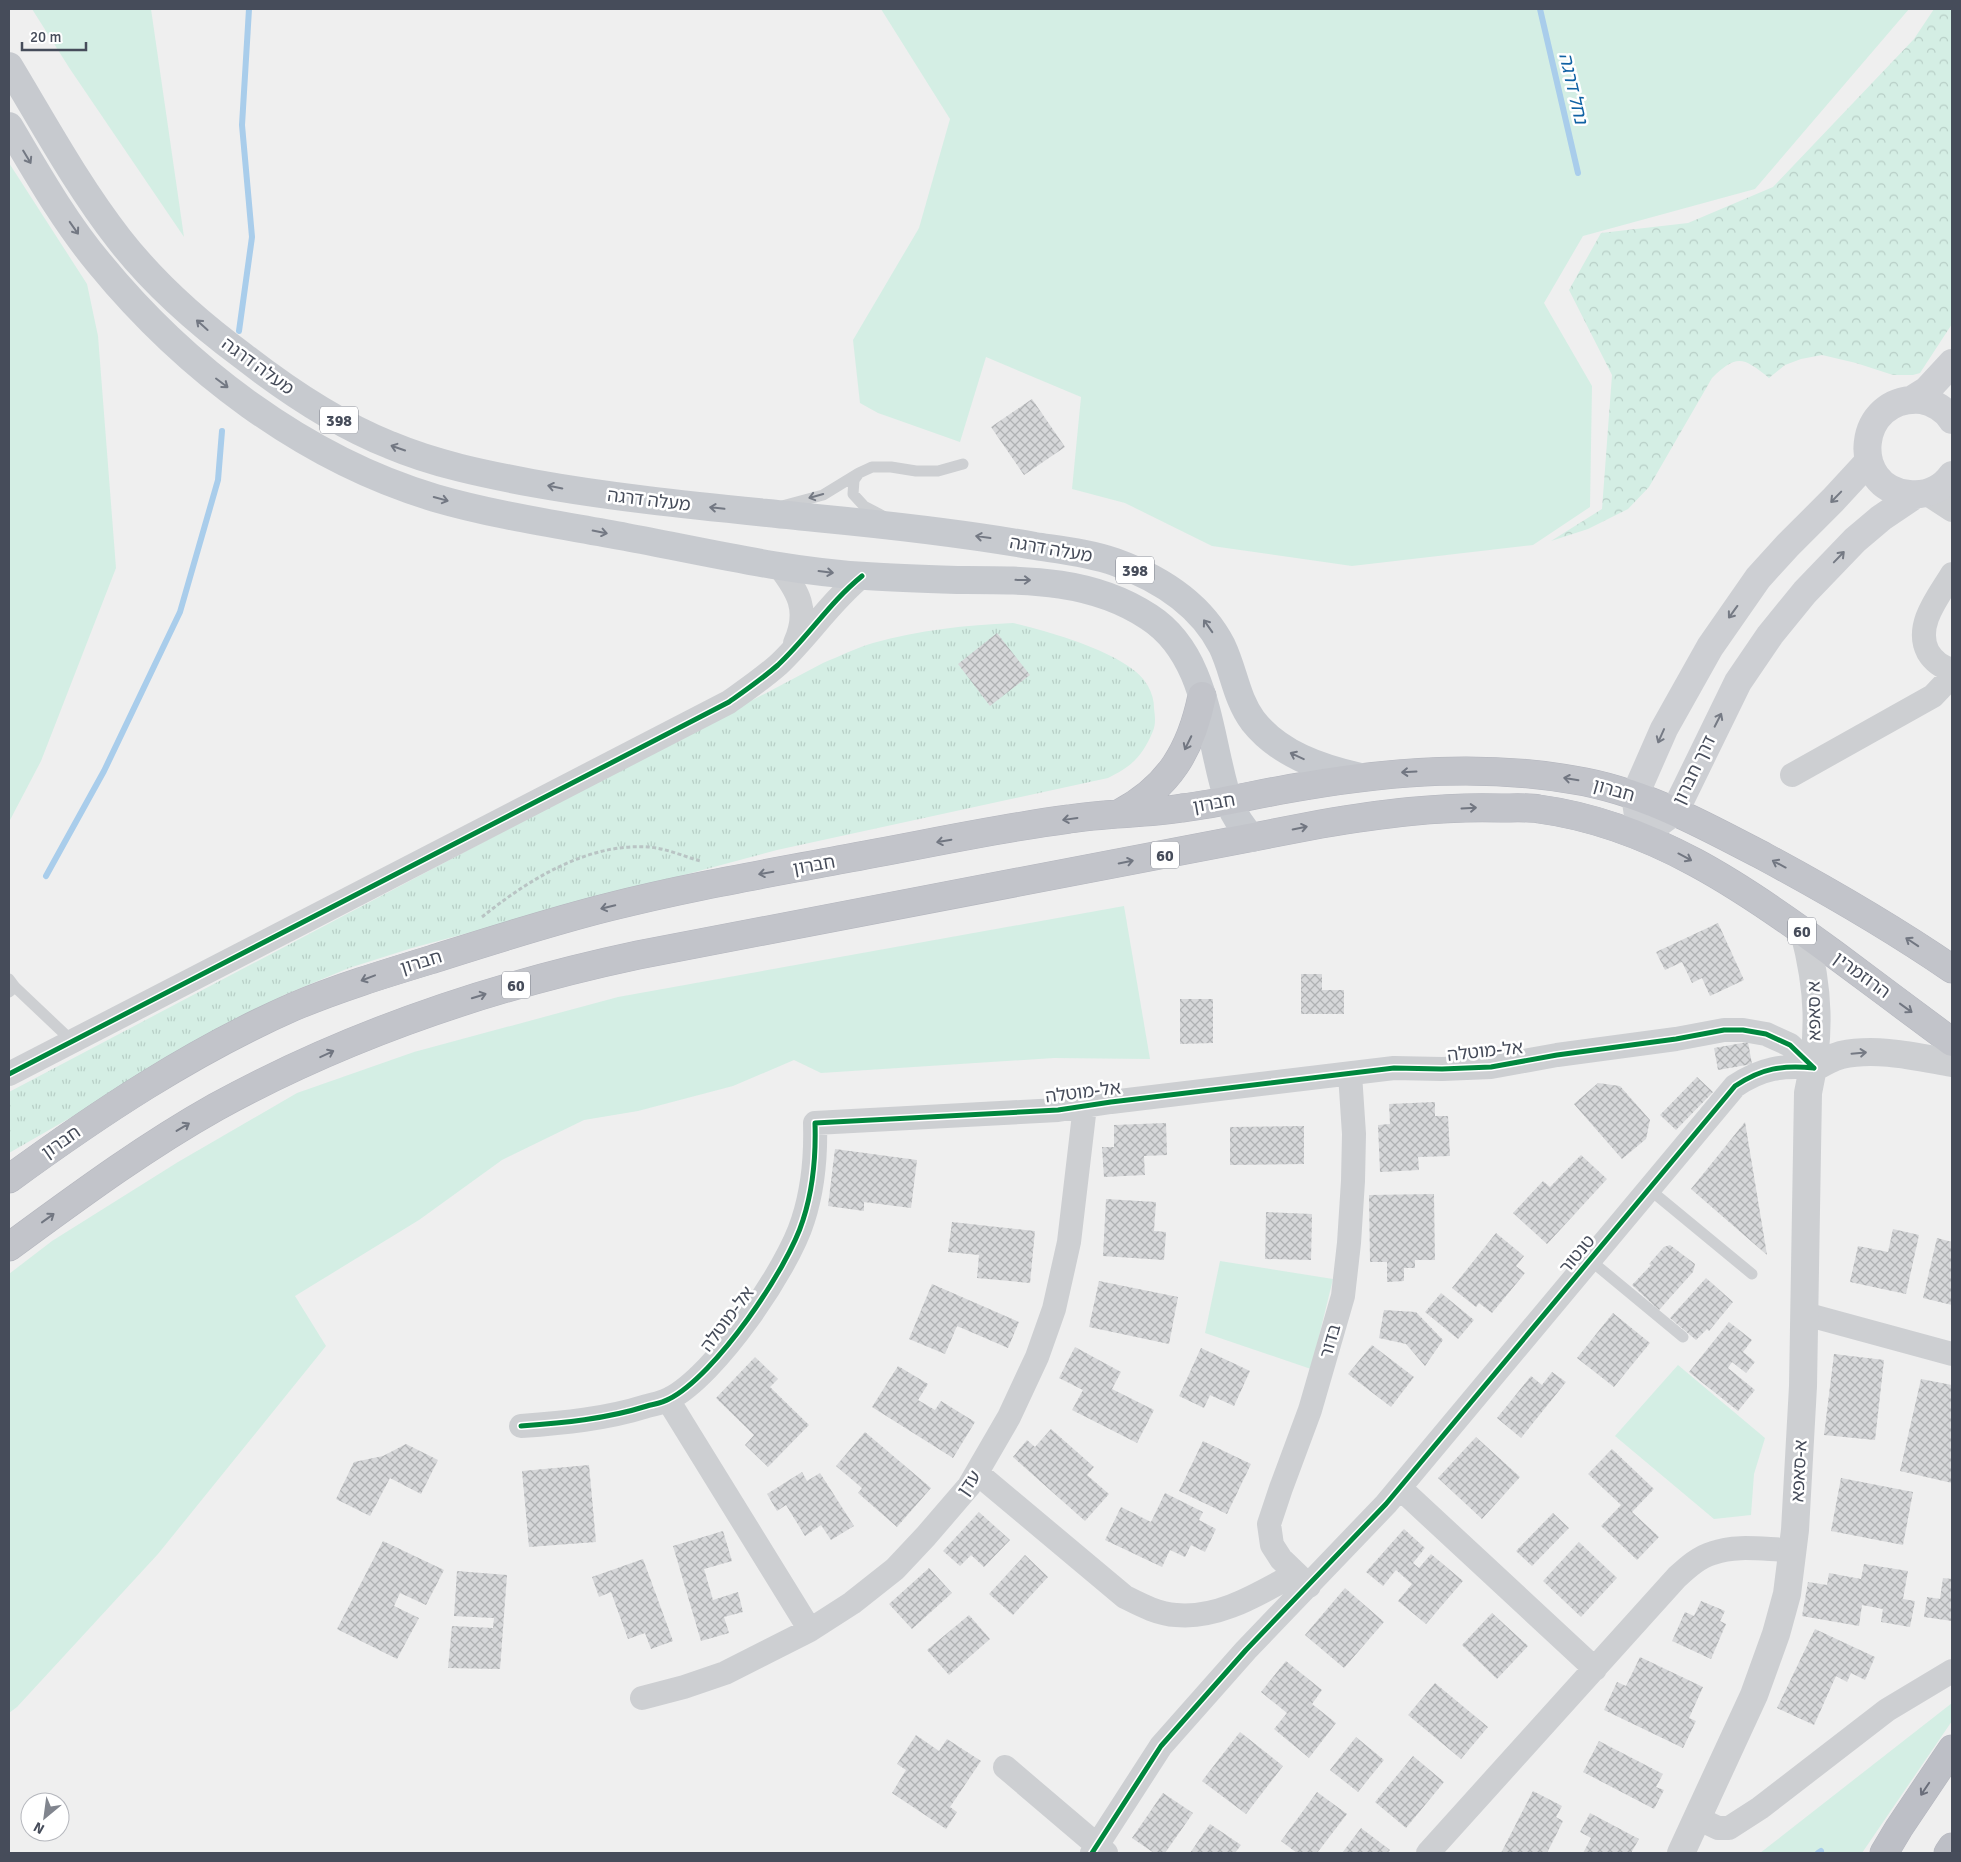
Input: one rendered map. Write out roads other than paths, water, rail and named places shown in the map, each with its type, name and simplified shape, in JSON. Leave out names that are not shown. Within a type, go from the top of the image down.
[{"type":"highway","points":[[1118,814],[1148,796],[1172,770],[1190,740],[1202,696]]},
{"type":"highway","name":"חברון","points":[[9,1179],[147,1084],[227,1040],[292,1008],[374,976],[514,932],[613,906],[756,875],[1070,818],[1174,810],[1298,787],[1404,772],[1467,770],[1532,774],[1576,780],[1635,795],[1675,811]]},
{"type":"highway","name":"חברון","points":[[9,1247],[79,1195],[216,1107],[337,1049],[395,1025],[461,1002],[581,967],[1368,816],[1474,807],[1537,809],[1577,816],[1641,836]]},
{"type":"highway","points":[[1675,811],[1712,829],[1857,908],[1907,938],[1952,969]]},
{"type":"highway","name":"הרוזמרין","points":[[1641,836],[1693,861],[1768,907],[1952,1042]]},
{"type":"highway","points":[[1884,1853],[1952,1749]]},
{"type":"highway","points":[[1948,1853],[1952,1847]]},
{"type":"main road","name":"מעלה דרגה","points":[[9,66],[77,180],[119,239],[163,288],[208,330],[266,374],[324,413],[387,444],[442,463],[577,491],[918,528],[1002,540],[1110,560],[1146,574],[1183,597],[1204,620],[1221,645],[1245,709],[1256,724],[1272,740],[1286,750],[1303,758],[1330,769],[1360,777]]},
{"type":"main road","name":"מעלה דרגה","points":[[9,126],[46,188],[98,262],[152,323],[216,378],[275,422],[328,455],[382,479],[434,497],[490,512],[778,565],[862,576],[1042,581],[1089,589],[1131,605],[1155,620],[1178,643],[1190,662],[1202,696],[1228,801],[1239,822],[1252,838]]},
{"type":"main road","points":[[1921,494],[1903,493],[1886,485],[1873,472],[1868,461],[1866,448],[1868,434],[1873,423],[1881,413],[1891,405],[1911,400],[1927,390],[1952,363]]},
{"type":"main road","points":[[1911,400],[1925,401],[1939,407],[1952,420]]},
{"type":"main road","points":[[1641,836],[1635,795],[1664,729],[1683,692],[1731,614],[1758,578],[1868,461]]},
{"type":"main road","name":"דרך חברון","points":[[1641,836],[1675,811],[1706,743],[1738,682],[1770,635],[1805,592],[1855,540],[1881,518],[1921,494],[1938,488],[1952,475]]},
{"type":"street","points":[[1921,494],[1952,510]]},
{"type":"street","points":[[778,565],[796,589],[801,601],[803,614],[801,632],[793,649]]},
{"type":"street","points":[[1792,775],[1933,696],[1950,678],[1952,670],[1942,667],[1932,658],[1926,647],[1924,635],[1930,611],[1952,574]]},
{"type":"street","points":[[9,1074],[729,702],[762,678],[793,649],[838,598],[862,576]]},
{"type":"street","name":"א סאפא","points":[[1804,932],[1817,992],[1818,1010],[1814,1068]]},
{"type":"street","name":"אל-מוטלה","points":[[520,1426],[573,1422],[631,1411],[668,1400],[686,1389],[722,1351],[752,1312],[775,1276],[803,1222],[811,1189],[815,1123],[1058,1110],[1394,1068],[1491,1067],[1557,1055],[1676,1039],[1724,1030],[1744,1030],[1766,1034],[1790,1045],[1814,1068]]},
{"type":"street","name":"א סאפא","points":[[1814,1068],[1834,1058],[1858,1052],[1881,1053],[1952,1063]]},
{"type":"street","name":"טנטור","points":[[1099,1850],[1161,1746],[1246,1650],[1302,1580],[1393,1496],[1736,1086],[1750,1076],[1776,1068],[1789,1066],[1814,1068]]},
{"type":"street","name":"א-סאפא","points":[[1681,1853],[1754,1696],[1776,1634],[1787,1594],[1795,1530],[1803,1386],[1808,1093],[1814,1068]]},
{"type":"street","name":"בדור","points":[[1302,1580],[1281,1559],[1272,1544],[1269,1524],[1310,1410],[1343,1296],[1353,1181],[1354,1134],[1350,1074]]},
{"type":"street","name":"עדן","points":[[642,1698],[684,1687],[725,1673],[810,1630],[852,1602],[895,1569],[969,1486],[1009,1417],[1037,1357],[1054,1309],[1069,1242],[1085,1106]]},
{"type":"street","points":[[1804,1314],[1952,1354]]},
{"type":"street","points":[[668,1400],[810,1630]]},
{"type":"street","points":[[977,1472],[1125,1597],[1150,1609],[1175,1615],[1195,1616],[1239,1604],[1302,1580]]},
{"type":"street","points":[[1393,1496],[1595,1669]]},
{"type":"street","points":[[1428,1853],[1677,1577],[1692,1563],[1713,1552],[1734,1549],[1792,1550]]},
{"type":"street","points":[[1697,1818],[1718,1828],[1729,1828],[1760,1808],[1887,1710],[1952,1671]]},
{"type":"street","points":[[1005,1767],[1099,1850]]},
{"type":"lane","points":[[758,512],[823,495],[872,467],[938,471],[963,464]]},
{"type":"lane","points":[[859,473],[854,480],[853,494],[864,506],[879,515],[918,528]]},
{"type":"lane","points":[[11,986],[72,1041]]},
{"type":"lane","points":[[1649,1189],[1752,1274]]},
{"type":"lane","points":[[1590,1260],[1683,1337]]},
{"type":"waterway","points":[[239,331],[252,237],[242,125],[249,9]]},
{"type":"waterway","name":"נחל דרגה","points":[[1540,9],[1578,173]]},
{"type":"waterway","points":[[46,876],[104,771],[180,612],[218,480],[222,431]]}]
